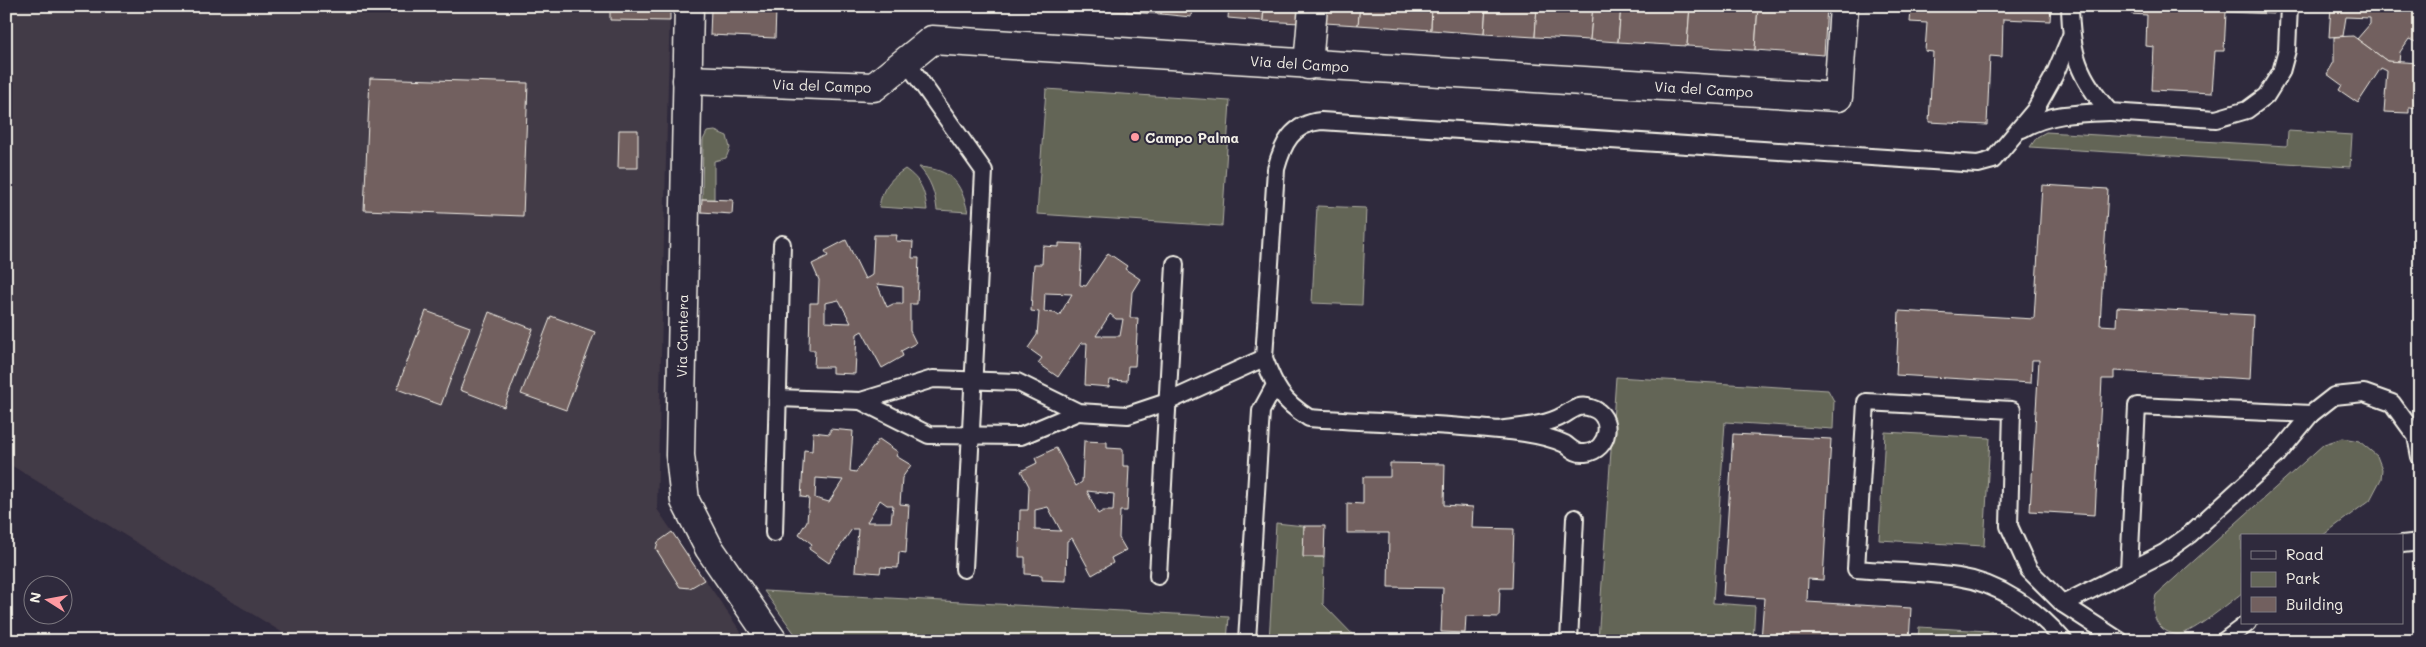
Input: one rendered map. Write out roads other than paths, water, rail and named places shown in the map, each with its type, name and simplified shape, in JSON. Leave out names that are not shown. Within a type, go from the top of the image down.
[{"type":"street","name":"Via Cantera","points":[[689,6],[680,455],[685,501],[710,548],[773,641]]},
{"type":"street","points":[[1308,64],[1313,6]]},
{"type":"street","name":"Via del Campo","points":[[687,80],[874,87],[932,40],[1838,97],[1844,6]]},
{"type":"lane","points":[[2070,6],[2071,36],[2082,75],[2092,92],[2110,112]]},
{"type":"lane","points":[[2018,132],[2036,121],[2063,114],[2110,112],[2216,119],[2247,110],[2266,96],[2281,72],[2287,50],[2289,6]]},
{"type":"lane","points":[[1498,430],[1541,423],[1564,416],[1573,408],[1584,406],[1596,409],[1604,417],[1608,429],[1605,440],[1597,449],[1585,453],[1574,452],[1564,444],[1541,436],[1498,430],[1309,418],[1290,406],[1274,387],[1264,358],[1276,169],[1285,141],[1293,131],[1311,122],[1978,164],[1993,160],[2035,110],[2054,76],[2071,36]]},
{"type":"lane","points":[[906,61],[984,171],[964,570]]},
{"type":"lane","points":[[774,533],[782,244]]},
{"type":"lane","points":[[1158,576],[1175,264]]},
{"type":"lane","points":[[778,398],[861,401],[933,379],[1018,382],[1078,412],[1128,415],[1167,402],[1264,358]]},
{"type":"lane","points":[[1247,641],[1261,411],[1274,387]]},
{"type":"lane","points":[[2062,604],[2164,553],[2189,535],[2278,454],[2311,414],[2334,396],[2364,393],[2392,403],[2416,436],[2420,457]]},
{"type":"lane","points":[[861,401],[929,436],[1021,436],[1078,412]]},
{"type":"lane","points":[[2064,641],[2048,622],[2003,592],[1960,577],[1856,569],[1866,402],[2012,410],[2009,526],[2029,570],[2062,604],[2120,641]]},
{"type":"lane","points":[[2129,571],[2137,406],[2311,414]]},
{"type":"lane","points":[[1569,641],[1575,518]]},
{"type":"lane","points":[[2404,544],[2420,542]]},
{"type":"lane","points":[[2224,641],[2247,624]]},
{"type":"place","name":"Campo Palma","points":[[1135,137]]}]
